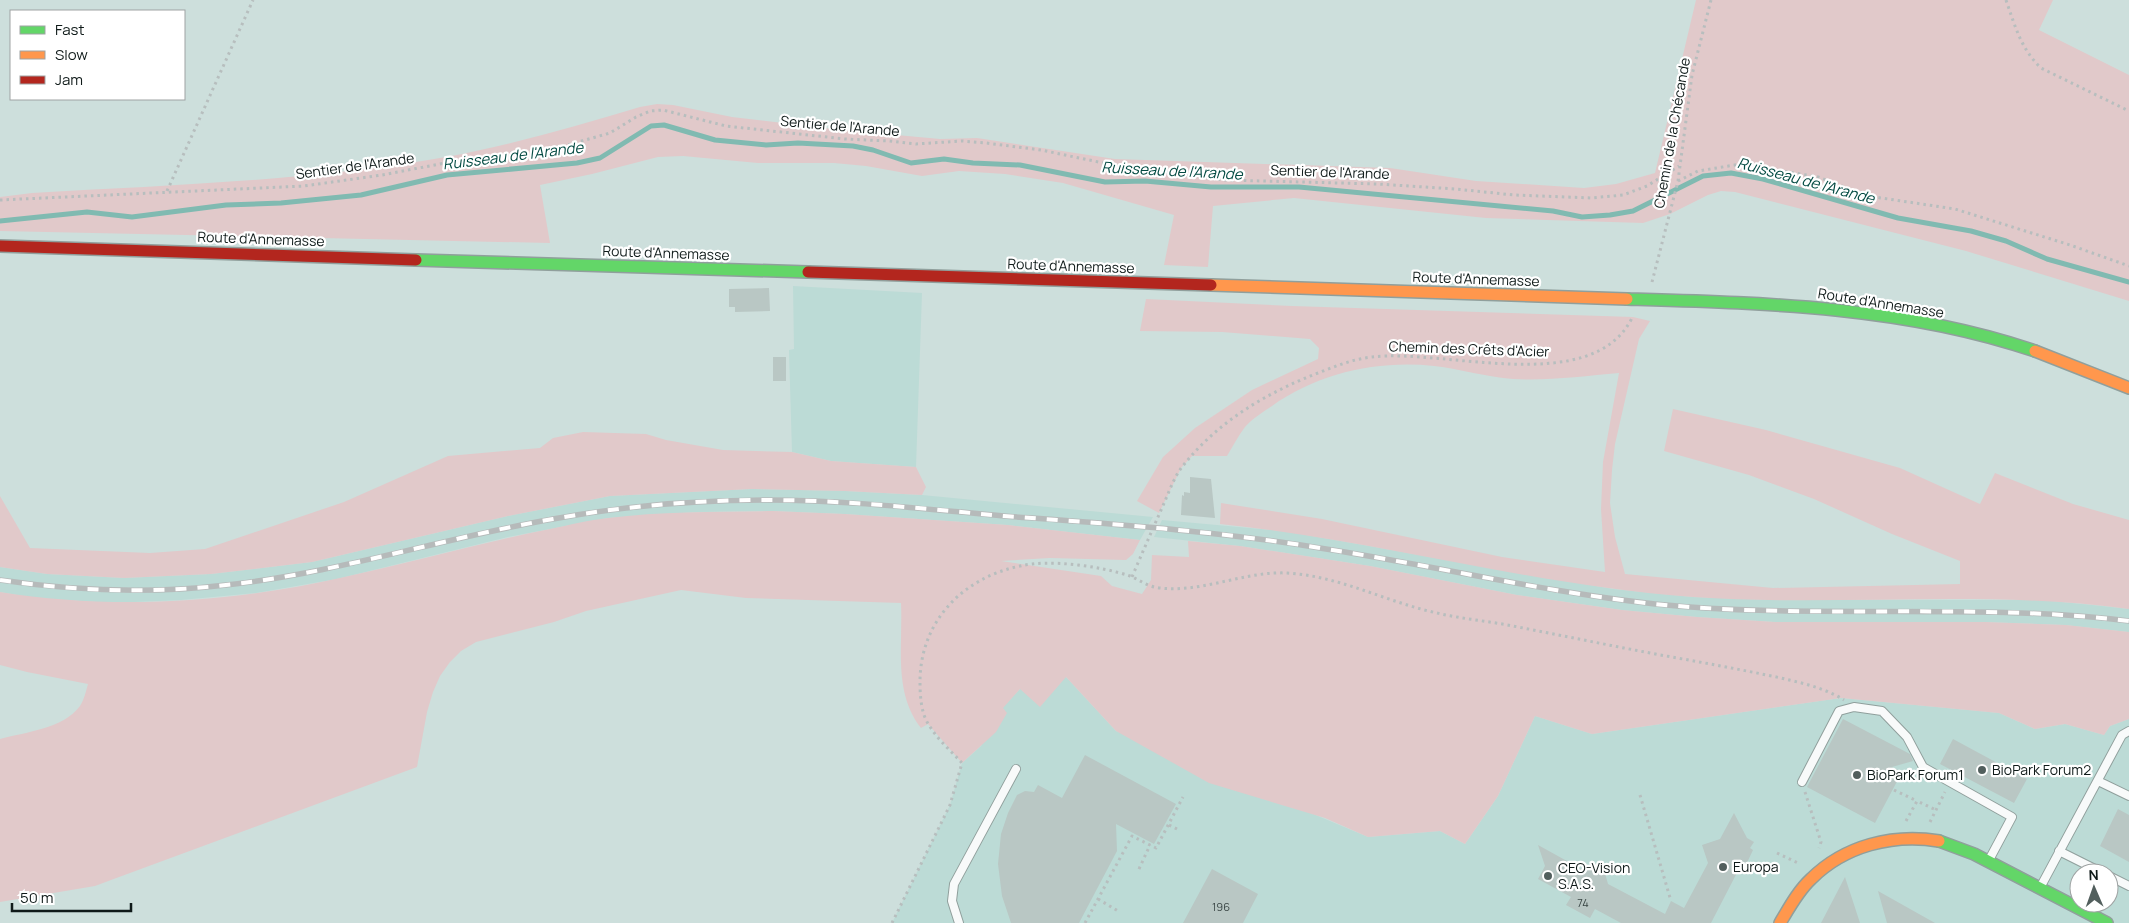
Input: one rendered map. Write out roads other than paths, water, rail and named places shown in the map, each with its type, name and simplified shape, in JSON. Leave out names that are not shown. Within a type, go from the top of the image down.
[{"type":"main road","name":"Route d'Annemasse","points":[[0,246],[1749,303],[1828,309],[1913,320],[2002,341],[2068,362],[2129,388]]},
{"type":"main road","points":[[1780,923],[1796,896],[1818,873],[1846,854],[1866,846],[1896,839],[1922,839],[1942,842],[1967,850],[2107,923]]},
{"type":"lane","points":[[1802,782],[1839,711],[1854,707],[1882,711],[1907,737],[1923,767],[2012,817],[1988,860]]},
{"type":"lane","points":[[2040,888],[2122,736],[2129,731]]},
{"type":"lane","points":[[959,923],[952,901],[954,884],[1016,769]]},
{"type":"lane","points":[[2098,781],[2129,796]]},
{"type":"lane","points":[[2060,851],[2083,863]]},
{"type":"waterway","name":"Ruisseau de l'Arande","points":[[0,221],[87,212],[132,217],[226,205],[281,203],[361,195],[447,175],[577,163],[600,158],[651,126],[664,125],[715,140],[766,145],[798,143],[853,146],[873,150],[911,163],[944,159],[973,163],[1020,165],[1105,182],[1145,181],[1211,187],[1299,187],[1553,211],[1582,217],[1633,211],[1703,176],[1731,173],[1763,179],[1898,218],[1971,231],[2006,241],[2047,259],[2129,282]]},
{"type":"railway","points":[[0,580],[84,589],[169,590],[198,588],[308,572],[580,514],[633,507],[687,503],[740,500],[797,500],[886,505],[1246,537],[1367,556],[1572,593],[1655,604],[1714,609],[1774,611],[1952,611],[2070,615],[2129,621]]},
{"type":"place","name":"BioPark Forum2","points":[[1982,770]]},
{"type":"place","name":"BioPark Forum1","points":[[1857,775]]},
{"type":"place","name":"Europa","points":[[1723,867]]},
{"type":"place","name":"CEO-Vision S.A.S.","points":[[1548,876]]}]
